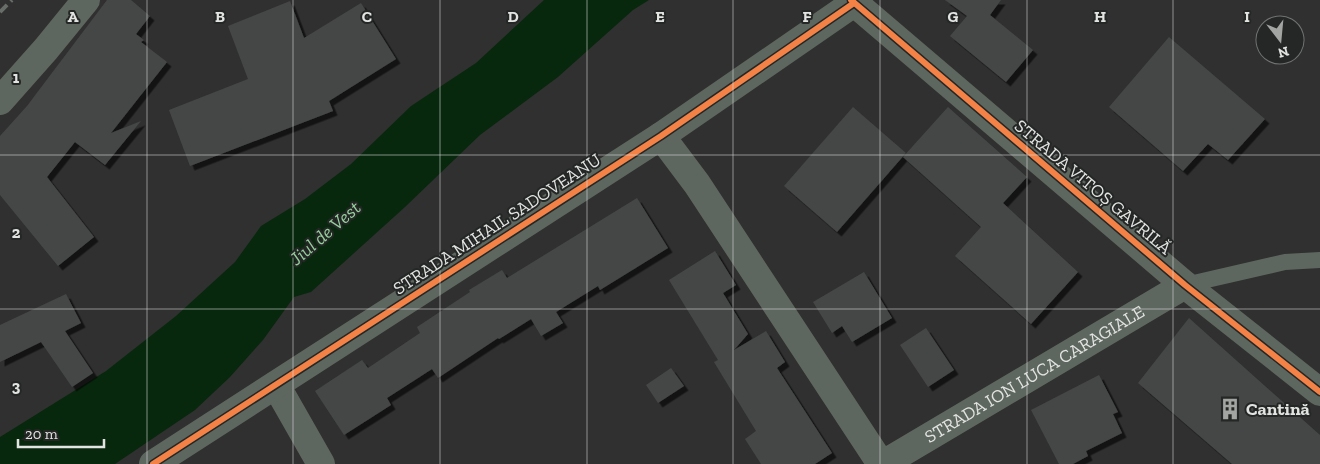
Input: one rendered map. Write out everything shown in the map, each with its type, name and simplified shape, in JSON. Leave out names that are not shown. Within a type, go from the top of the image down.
[{"type":"street","points":[[0,100],[46,49],[86,0]]},
{"type":"street","name":"STRADA MIHAIL SADOVEANU","points":[[153,464],[661,136],[852,2]]},
{"type":"street","name":"STRADA VITOȘ GAVRILĂ","points":[[852,2],[1186,285],[1320,392]]},
{"type":"street","points":[[661,136],[698,184],[882,464]]},
{"type":"street","name":"STRADA ION LUCA CARAGIALE","points":[[882,464],[1186,285]]},
{"type":"street","points":[[276,385],[321,464]]},
{"type":"lane","points":[[1186,285],[1285,262],[1320,260]]},
{"type":"water","name":"Jiul de Vest","points":[[544,0],[649,0],[633,10],[558,77],[480,135],[405,207],[311,292],[294,297],[263,340],[230,377],[195,410],[115,464],[0,464],[0,437],[106,371],[176,316],[235,262],[261,226],[305,199],[351,164],[411,106],[476,63]]},
{"type":"building","points":[[107,0],[131,0],[150,16],[136,34],[144,40],[141,42],[167,62],[111,133],[141,121],[105,165],[75,142],[47,177],[94,237],[58,266],[0,195],[0,136],[27,106]]},
{"type":"building","points":[[945,0],[1001,0],[990,15],[1033,50],[1006,82],[950,36],[967,16]]},
{"type":"building","points":[[290,1],[304,38],[361,3],[396,59],[329,101],[333,111],[190,166],[169,110],[248,79],[228,26]]},
{"type":"building","points":[[1169,37],[1265,119],[1228,160],[1208,144],[1183,171],[1109,107]]},
{"type":"building","points":[[853,107],[906,153],[837,232],[784,186]]},
{"type":"building","points":[[948,107],[1027,177],[1003,203],[1078,272],[1031,324],[955,256],[981,227],[903,157]]},
{"type":"building","points":[[637,198],[668,248],[600,290],[598,286],[556,312],[563,323],[541,336],[531,319],[498,338],[438,378],[432,369],[387,398],[391,405],[344,435],[315,391],[362,360],[368,368],[420,333],[417,327],[470,292],[469,290],[502,270],[507,278]]},
{"type":"building","points":[[715,251],[736,285],[723,293],[748,334],[734,350],[766,331],[785,362],[777,368],[832,453],[815,464],[761,464],[745,439],[756,431],[714,362],[718,360],[669,280]]},
{"type":"building","points":[[864,272],[892,318],[852,342],[842,326],[832,333],[813,302]]},
{"type":"building","points":[[66,294],[81,323],[65,331],[93,373],[72,387],[41,342],[0,362],[0,325]]},
{"type":"building","name":"Cantină","points":[[1189,318],[1320,435],[1320,464],[1232,464],[1138,383]]},
{"type":"building","points":[[926,328],[954,370],[928,387],[900,345]]},
{"type":"building","points":[[671,368],[684,386],[658,403],[646,385]]},
{"type":"building","points":[[1099,375],[1118,412],[1113,414],[1122,433],[1086,451],[1088,456],[1073,464],[1059,464],[1031,410]]},
{"type":"railway","points":[[0,12],[12,0]]},
{"type":"cycle path","points":[[851,0],[1185,285],[1320,392]]},
{"type":"cycle path","points":[[153,464],[661,136],[854,3]]},
{"type":"place","name":"Cantină","points":[[1230,409]]}]
